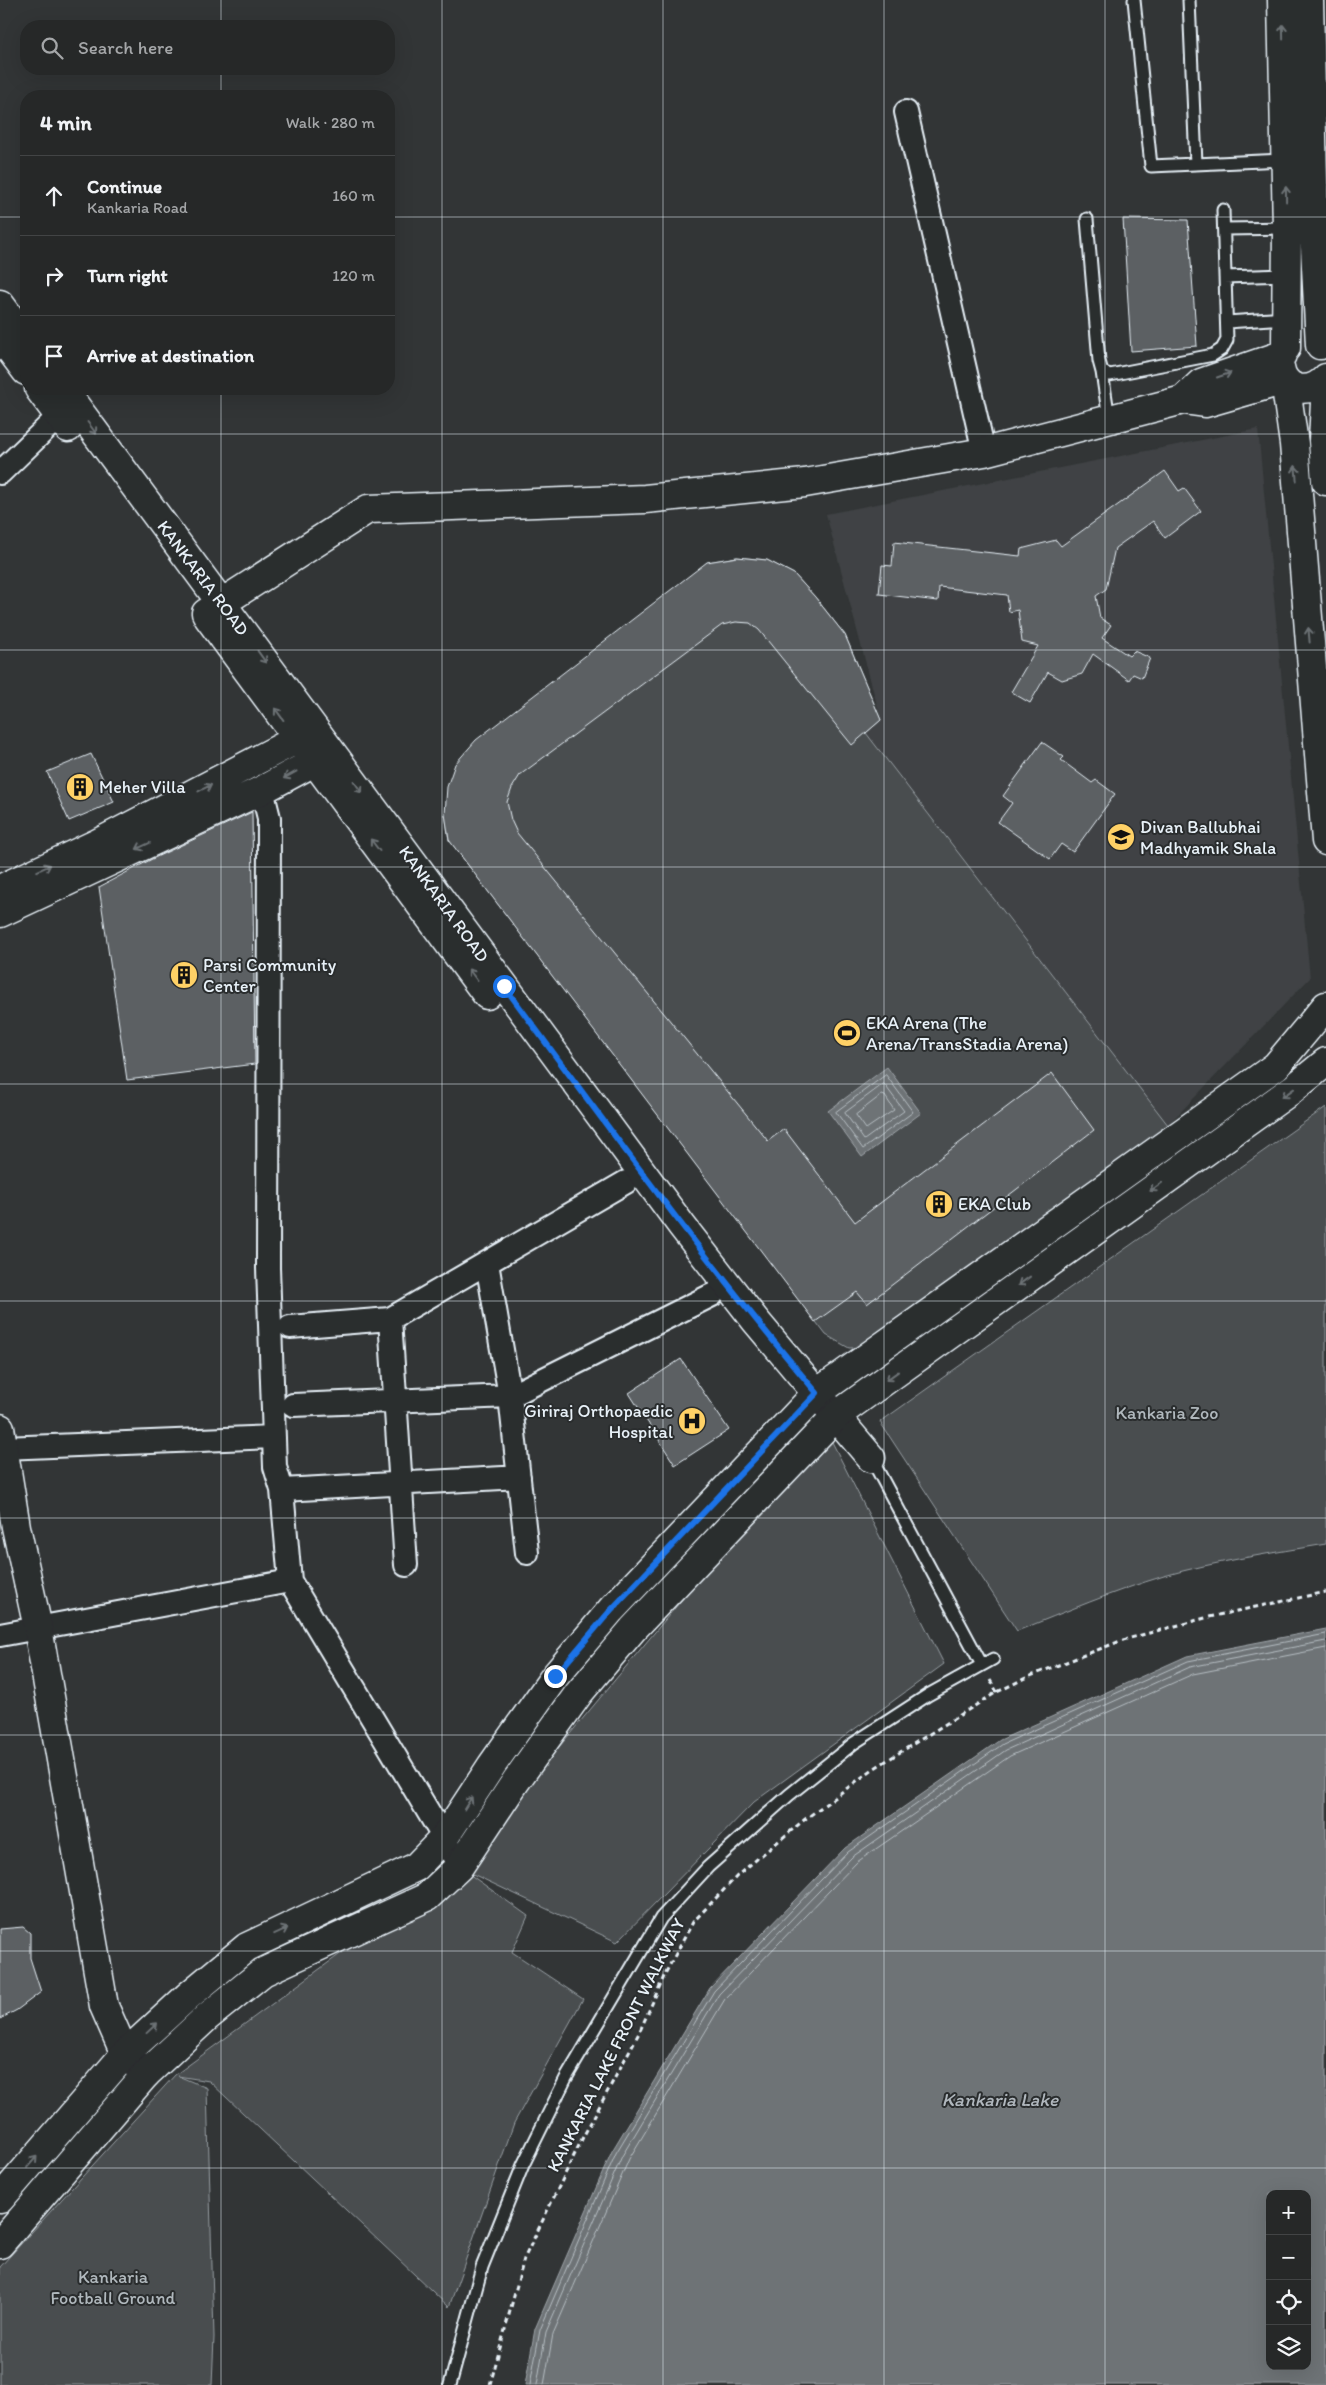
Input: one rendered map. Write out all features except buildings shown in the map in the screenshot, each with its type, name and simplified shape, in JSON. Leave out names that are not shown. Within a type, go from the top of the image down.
[{"type":"main road","points":[[1282,0],[1286,228],[1284,361],[1294,444],[1326,841]]},
{"type":"main road","points":[[1309,0],[1314,227],[1323,348]]},
{"type":"main road","points":[[0,304],[20,331]]},
{"type":"main road","points":[[0,336],[20,363]]},
{"type":"main road","points":[[43,395],[213,608],[368,509],[645,499],[805,484],[984,452],[1183,400],[1205,403],[1284,361],[1300,340],[1309,340],[1323,348]]},
{"type":"main road","points":[[1284,361],[1291,386],[1306,390],[1320,385],[1326,378]]},
{"type":"main road","points":[[1326,383],[1324,440],[1326,481]]},
{"type":"main road","name":"KANKARIA ROAD","points":[[67,395],[213,608],[315,746],[755,1320],[811,1399],[831,1421],[871,1458]]},
{"type":"main road","points":[[0,913],[262,790],[315,746]]},
{"type":"main road","points":[[0,889],[315,746]]},
{"type":"main road","points":[[315,746],[626,1182],[740,1331],[811,1399]]},
{"type":"main road","points":[[0,2199],[124,2054],[188,1996],[247,1947],[416,1867],[444,1838],[492,1765],[555,1676],[611,1610],[811,1399],[1276,1066],[1326,1006]]},
{"type":"main road","points":[[0,2244],[146,2074],[207,2017],[263,1972],[427,1897],[459,1868],[516,1781],[579,1693],[633,1629],[831,1421],[1293,1090],[1326,1062]]},
{"type":"main road","points":[[2,1438],[8,1529],[38,1628],[104,2006],[124,2054],[146,2074]]},
{"type":"street","points":[[906,112],[984,452]]},
{"type":"street","points":[[0,473],[59,416]]},
{"type":"street","points":[[262,790],[269,818],[268,1268],[275,1467],[282,1490],[290,1581],[444,1838],[459,1868]]},
{"type":"street","points":[[290,1327],[390,1319],[626,1182]]},
{"type":"street","points":[[487,1263],[510,1396],[527,1553]]},
{"type":"street","points":[[293,1404],[510,1396],[712,1295]]},
{"type":"street","points":[[390,1319],[406,1565]]},
{"type":"street","points":[[2,1438],[274,1437]]},
{"type":"street","points":[[282,1490],[519,1477]]},
{"type":"street","points":[[0,1635],[290,1581]]},
{"type":"lane","points":[[1134,0],[1151,166],[1285,160]]},
{"type":"lane","points":[[1189,0],[1196,164]]},
{"type":"lane","points":[[1102,372],[1110,375],[1213,356],[1222,349],[1228,340],[1223,210]]},
{"type":"lane","points":[[1087,219],[1102,372],[1109,419]]},
{"type":"lane","points":[[1224,229],[1286,228]]},
{"type":"lane","points":[[1226,277],[1286,275]]},
{"type":"lane","points":[[1227,322],[1286,318]]},
{"type":"lane","points":[[450,2385],[482,2267],[523,2165],[566,2078],[662,1918],[708,1867],[789,1795],[854,1743],[928,1696],[987,1662],[871,1458]]},
{"type":"path","name":"KANKARIA LAKE FRONT WALKWAY","points":[[490,2385],[524,2259],[583,2138],[639,2033],[666,1972],[693,1922],[739,1874],[804,1820],[873,1769],[997,1692],[1030,1676],[1123,1640],[1209,1617],[1326,1592]]},
{"type":"shaded area","name":"Divan Ballubhai Madhyamik Shala","points":[[1258,429],[1310,978],[1168,1125],[866,733],[881,720],[826,514]]},
{"type":"green space","name":"EKA Arena (The Arena/TransStadia Arena)","points":[[737,557],[767,560],[794,574],[845,635],[881,720],[866,733],[1168,1125],[864,1347],[849,1348],[826,1335],[449,840],[445,814],[707,562]]},
{"type":"green space","name":"Kankaria Zoo","points":[[1326,1107],[1326,1544],[1224,1562],[1164,1576],[1108,1595],[1017,1631],[880,1422]]},
{"type":"green space","name":"Kankaria Football Ground","points":[[825,1428],[944,1664],[754,1802],[617,1942],[462,1869],[528,1916],[512,1952],[583,1999],[514,2123],[449,2307],[209,2081],[178,2076],[207,2088],[214,2337],[212,2385],[0,2385],[0,2267],[175,2075],[459,1867]]},
{"type":"water","points":[[887,1067],[921,1113],[862,1157],[828,1111]]},
{"type":"water","name":"Kankaria Lake","points":[[1326,1629],[1326,2385],[525,2385],[535,2329],[612,2151],[710,1988],[845,1848],[1000,1740],[1187,1656]]},
{"type":"place","name":"Meher Villa","points":[[80,787]]},
{"type":"place","name":"Divan Ballubhai Madhyamik Shala","points":[[1121,837]]},
{"type":"place","name":"Parsi Community Center","points":[[184,975]]},
{"type":"place","name":"EKA Arena (The Arena/TransStadia Arena)","points":[[847,1033]]},
{"type":"place","name":"EKA Club","points":[[939,1204]]},
{"type":"place","name":"Giriraj Orthopaedic Hospital","points":[[692,1421]]},
{"type":"route","points":[[504,986],[682,1226],[755,1320],[817,1393],[611,1610],[555,1676]]}]
